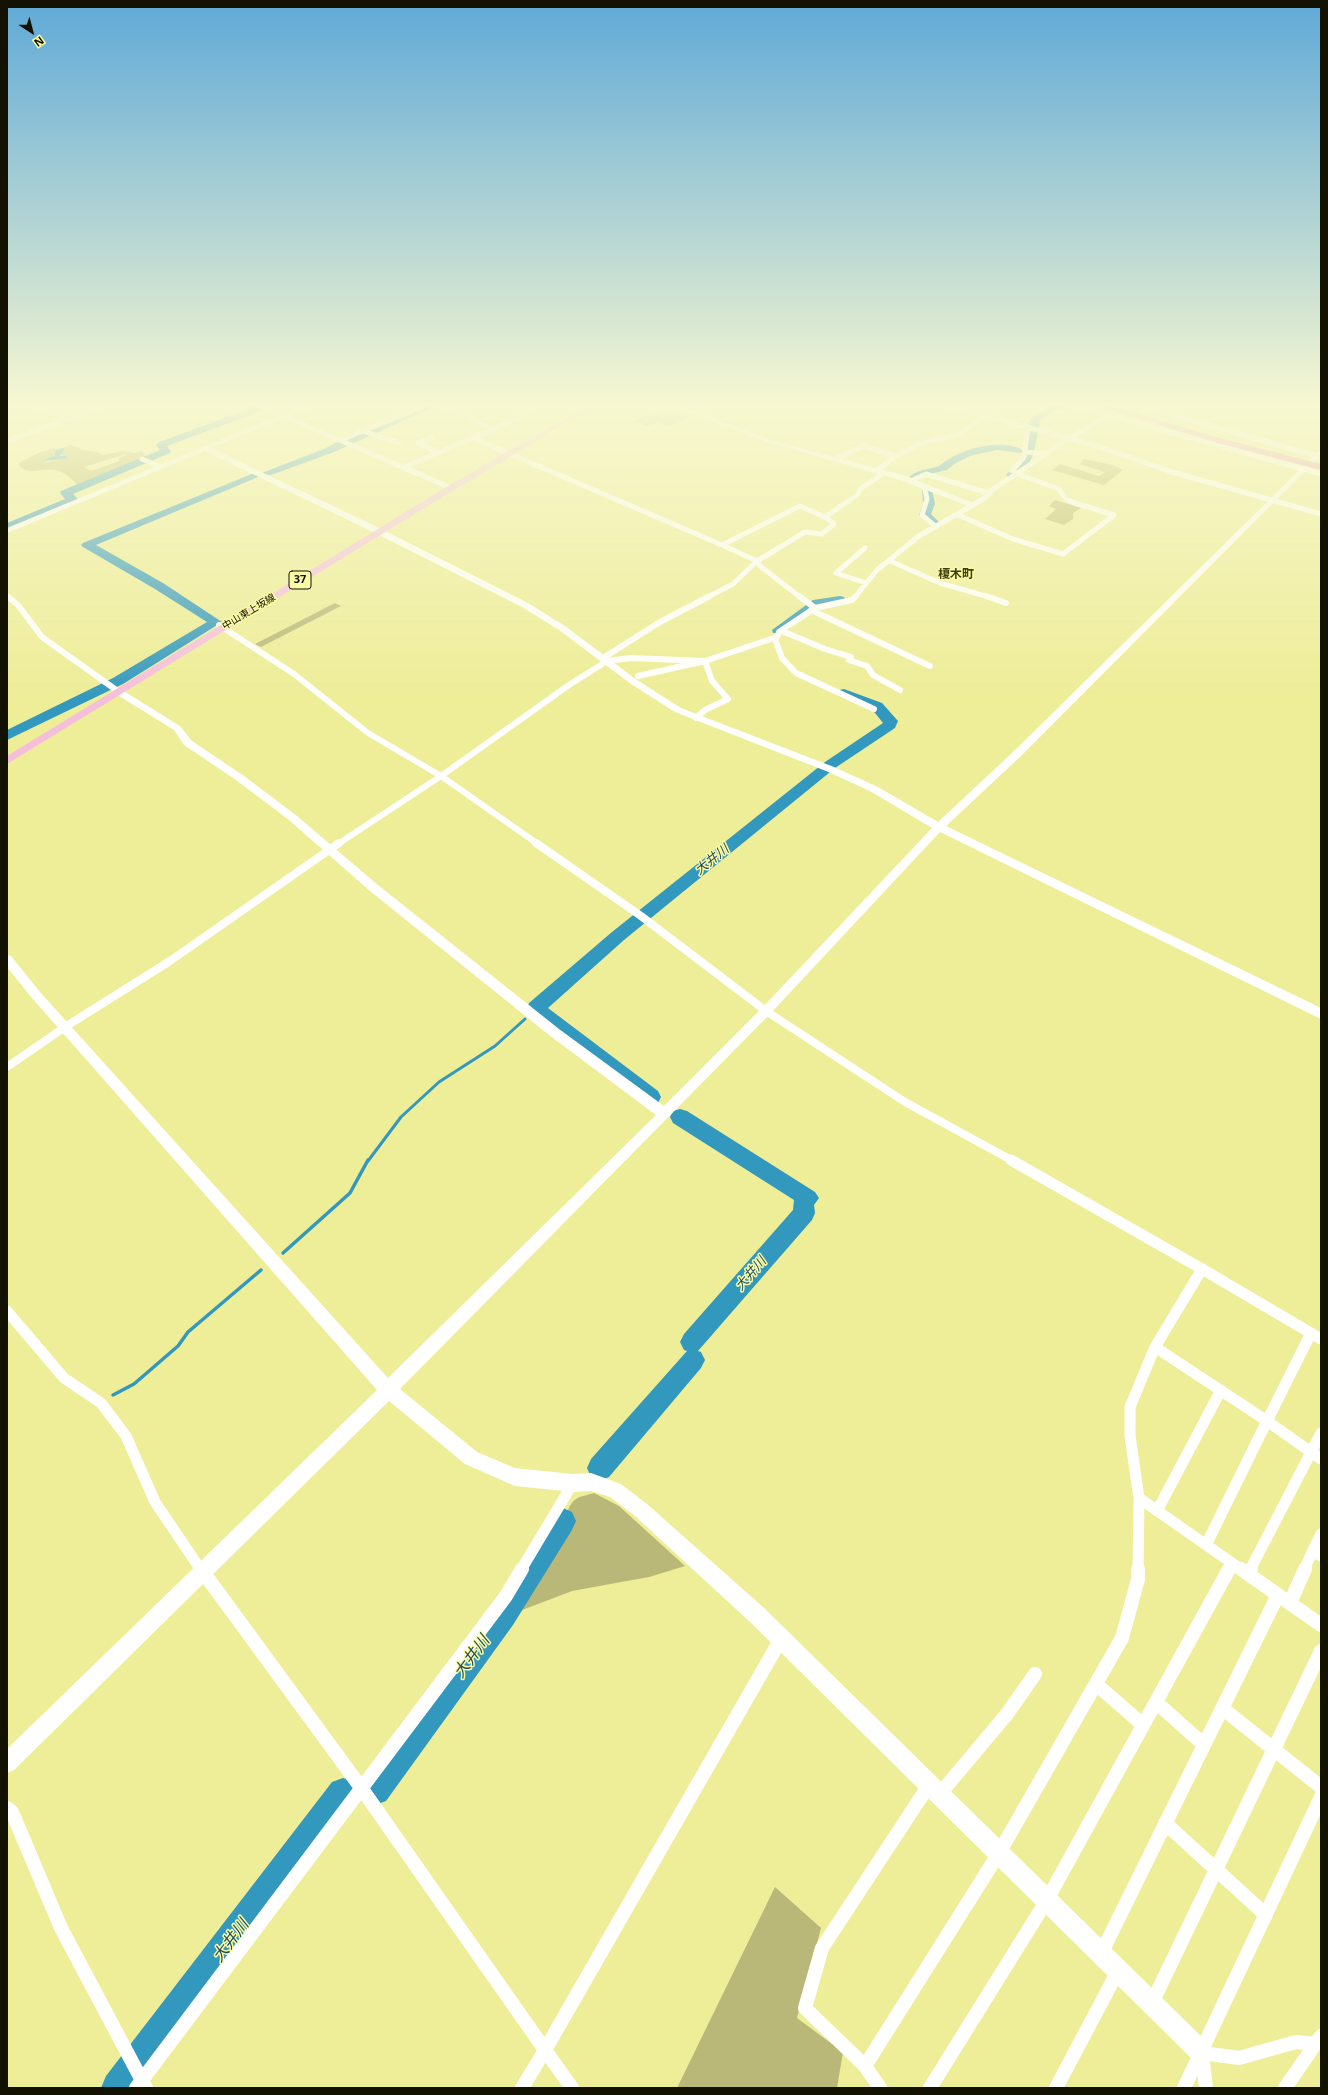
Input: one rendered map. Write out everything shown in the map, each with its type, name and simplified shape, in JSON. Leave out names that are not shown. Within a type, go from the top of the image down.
[{"type":"main road","name":"中山東上坂線","points":[[7,754],[112,688],[221,626],[424,502]]},
{"type":"main road","name":"中山東上坂線","points":[[7,761],[112,688]]},
{"type":"street","points":[[7,531],[77,502]]},
{"type":"street","points":[[318,502],[525,605],[562,628],[662,702],[696,718],[826,768],[874,789],[939,827],[1321,1014]]},
{"type":"street","points":[[621,502],[757,561],[760,566],[813,607],[930,666]]},
{"type":"street","points":[[825,517],[847,502]]},
{"type":"street","points":[[926,502],[922,515],[936,527]]},
{"type":"street","points":[[965,502],[974,505]]},
{"type":"street","points":[[638,676],[705,661],[774,638],[813,607],[852,600],[877,570],[919,536],[979,502]]},
{"type":"street","points":[[958,515],[1013,540],[1063,554],[1114,515],[1072,502]]},
{"type":"street","points":[[7,1763],[388,1390],[665,1114],[766,1011],[939,827],[1016,755],[1270,502]]},
{"type":"street","points":[[1278,502],[1321,514]]},
{"type":"street","points":[[7,1067],[65,1027],[170,961],[328,850],[441,776],[660,622],[733,584],[757,561],[805,532],[822,534],[834,524],[825,517],[800,506],[722,545]]},
{"type":"street","points":[[865,548],[836,573],[866,583]]},
{"type":"street","points":[[890,561],[940,583],[976,592],[1006,603]]},
{"type":"street","points":[[7,596],[18,605],[42,637],[112,688],[177,728],[188,743],[240,778],[293,818],[328,850],[554,1032],[665,1114]]},
{"type":"street","points":[[221,626],[294,674],[368,733],[441,776],[644,917],[766,1011],[905,1102],[1074,1194],[1321,1339]]},
{"type":"street","points":[[782,631],[826,649],[851,657],[849,660],[867,666],[873,674],[900,690]]},
{"type":"street","points":[[774,638],[778,652],[785,664],[796,673],[874,710]]},
{"type":"street","points":[[605,660],[630,658],[705,661]]},
{"type":"street","points":[[696,718],[705,710],[728,700],[712,681],[705,661]]},
{"type":"street","points":[[7,959],[36,995],[388,1390],[471,1458],[515,1477],[573,1483],[591,1482],[615,1490],[641,1510],[781,1639],[1202,2053],[1239,2058],[1296,2042],[1318,2040]]},
{"type":"street","points":[[865,2066],[998,1853],[1122,1638],[1138,1579],[1139,1498],[1130,1436],[1130,1407],[1155,1347],[1202,1269]]},
{"type":"street","points":[[7,1311],[64,1378],[101,1403],[126,1436],[156,1502],[202,1571],[362,1789],[572,2088]]},
{"type":"street","points":[[1206,1545],[1311,1333]]},
{"type":"street","points":[[1155,1347],[1267,1421],[1316,1456]]},
{"type":"street","points":[[1157,1511],[1221,1390]]},
{"type":"street","points":[[1248,1574],[1316,1456],[1321,1433]]},
{"type":"street","points":[[7,1808],[12,1812],[61,1928],[141,2085],[506,1596],[573,1483]]},
{"type":"street","points":[[1139,1498],[1321,1625]]},
{"type":"street","points":[[1290,1603],[1317,1553],[1321,1534]]},
{"type":"street","points":[[930,2088],[1047,1900],[1232,1563]]},
{"type":"street","points":[[1101,1954],[1278,1595]]},
{"type":"street","points":[[522,2088],[781,1639]]},
{"type":"street","points":[[1151,2004],[1321,1651]]},
{"type":"street","points":[[880,2088],[865,2066],[805,2008],[822,1948],[934,1790],[1007,1714],[1035,1674]]},
{"type":"street","points":[[1096,1684],[1143,1725]]},
{"type":"street","points":[[1156,1702],[1204,1745]]},
{"type":"street","points":[[1222,1708],[1321,1787]]},
{"type":"street","points":[[1184,2088],[1202,2053],[1321,1797]]},
{"type":"street","points":[[1165,1823],[1266,1915]]},
{"type":"street","points":[[1056,2088],[1118,1971]]},
{"type":"street","points":[[1285,2088],[1318,2040]]},
{"type":"street","points":[[1202,2053],[1206,2088]]},
{"type":"shaded area","points":[[1053,502],[1061,502],[1081,508],[1073,513],[1073,519],[1064,525],[1045,519],[1056,509],[1049,506]]},
{"type":"shaded area","points":[[335,603],[341,606],[261,647],[255,644]]},
{"type":"shaded area","points":[[594,1493],[619,1506],[685,1566],[649,1577],[572,1591],[517,1612],[512,1606],[562,1528],[569,1507],[576,1499]]},
{"type":"shaded area","points":[[775,1887],[821,1928],[797,2018],[843,2052],[837,2088],[677,2088]]},
{"type":"waterway","points":[[7,527],[69,502]]},
{"type":"waterway","points":[[7,736],[118,681],[216,622],[159,586],[87,545],[193,502]]},
{"type":"waterway","name":"大井川","points":[[929,502],[925,515],[936,525]]},
{"type":"waterway","name":"大井川","points":[[778,630],[817,603],[840,600]]},
{"type":"waterway","name":"大井川","points":[[651,1097],[536,1008],[618,936],[830,765],[890,725],[891,721],[877,706],[844,693]]},
{"type":"waterway","points":[[368,1161],[401,1117],[439,1082],[495,1046],[525,1019]]},
{"type":"waterway","name":"大井川","points":[[680,1117],[808,1198]]},
{"type":"waterway","points":[[283,1253],[350,1193],[368,1160]]},
{"type":"waterway","name":"大井川","points":[[692,1342],[804,1213],[803,1203]]},
{"type":"waterway","points":[[113,1395],[134,1384],[178,1346],[188,1332],[261,1270]]},
{"type":"waterway","name":"大井川","points":[[600,1468],[693,1360]]},
{"type":"waterway","name":"大井川","points":[[375,1790],[503,1615],[563,1521]]},
{"type":"waterway","name":"大井川","points":[[118,2088],[343,1793]]},
{"type":"district","name":"榎木町","points":[[956,575]]}]
